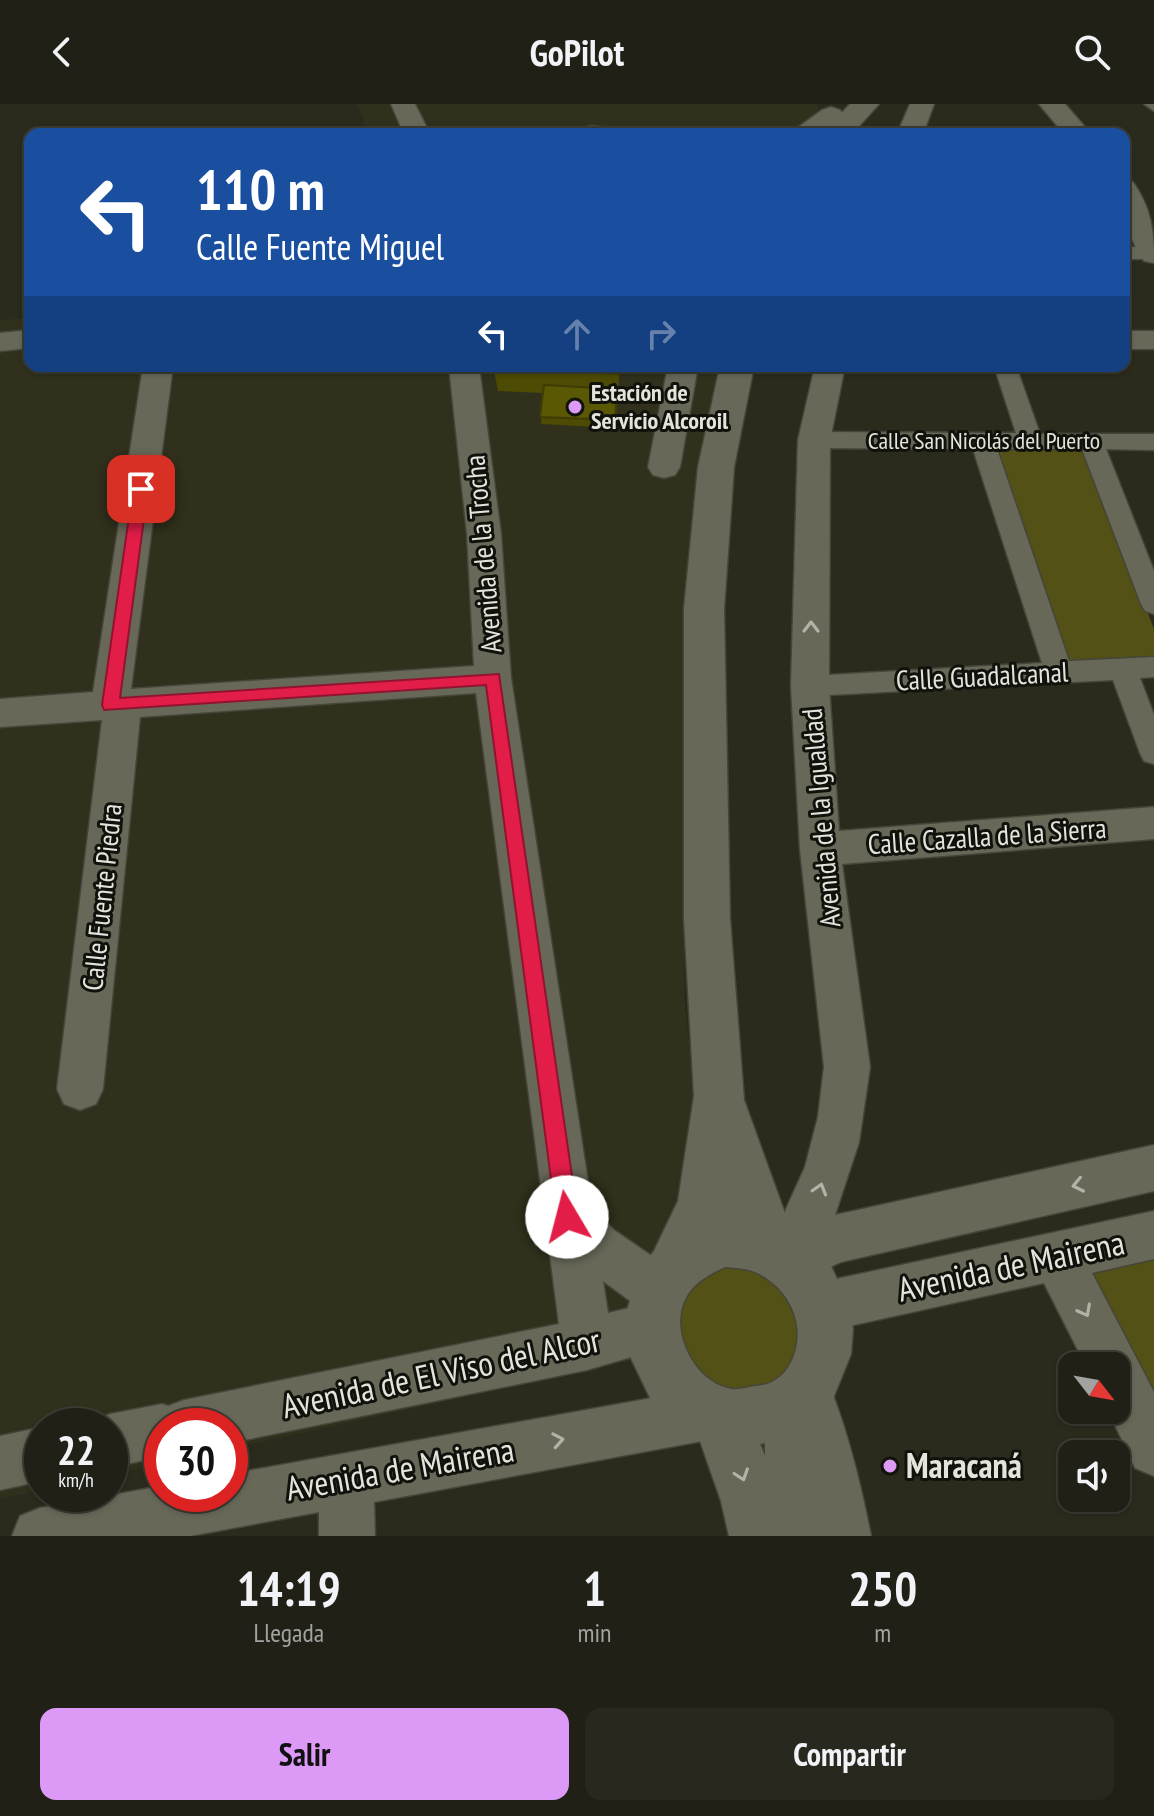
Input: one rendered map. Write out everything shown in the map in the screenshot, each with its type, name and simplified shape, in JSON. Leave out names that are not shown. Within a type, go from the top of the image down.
[{"type":"street","points":[[403,104],[414,128]]},
{"type":"street","points":[[831,122],[865,104]]},
{"type":"street","points":[[912,128],[922,104]]},
{"type":"street","points":[[1051,104],[1073,128]]},
{"type":"street","points":[[1130,178],[1154,178]]},
{"type":"street","points":[[1130,201],[1154,254],[1130,253]]},
{"type":"street","points":[[0,342],[24,340]]},
{"type":"street","points":[[1130,340],[1154,340]]},
{"type":"street","name":"Calle Fuente Piedra","points":[[80,1089],[117,705],[157,372]]},
{"type":"street","name":"Avenida de la Trocha","points":[[465,372],[484,534],[493,678],[587,1344]]},
{"type":"street","points":[[664,467],[682,372]]},
{"type":"street","points":[[719,1096],[754,1208],[783,1256],[812,1286],[822,1307],[824,1354],[800,1397],[778,1412],[760,1417],[717,1414],[689,1399],[669,1379],[657,1355],[662,1293],[704,1205],[719,1096],[707,919],[704,609],[716,467],[736,372]]},
{"type":"street","name":"Avenida de la Igualdad","points":[[783,1256],[810,1220],[846,1093],[847,1067],[820,849],[810,686],[814,440],[829,372]]},
{"type":"street","points":[[1007,372],[1031,442]]},
{"type":"street","points":[[673,413],[724,418]]},
{"type":"street","name":"Calle San Nicolás del Puerto","points":[[814,440],[1154,442]]},
{"type":"street","points":[[982,441],[1059,672]]},
{"type":"street","points":[[1091,442],[1154,604]]},
{"type":"street","name":"Calle Guadalcanal","points":[[810,686],[1154,667]]},
{"type":"street","points":[[1123,669],[1154,753]]},
{"type":"street","points":[[0,713],[493,678]]},
{"type":"street","name":"Calle Cazalla de la Sierra","points":[[820,849],[1154,823]]},
{"type":"street","points":[[662,1293],[698,1247],[722,1240],[747,1240],[783,1256],[863,1232],[1154,1168]]},
{"type":"street","points":[[567,1217],[597,1247],[662,1293]]},
{"type":"street","name":"Avenida de Mairena","points":[[822,1307],[1154,1235]]},
{"type":"street","points":[[1057,1257],[1107,1352]]},
{"type":"street","name":"Avenida de El Viso del Alcor","points":[[248,1413],[587,1344],[662,1293]]},
{"type":"street","points":[[794,1536],[800,1397]]},
{"type":"street","points":[[800,1397],[829,1460],[843,1536]]},
{"type":"street","points":[[1130,1399],[1154,1449]]},
{"type":"street","points":[[717,1414],[751,1501],[759,1536]]},
{"type":"street","name":"Avenida de Mairena","points":[[40,1536],[717,1414]]},
{"type":"street","points":[[0,1463],[24,1458]]},
{"type":"street","points":[[346,1479],[347,1536]]},
{"type":"shaded area","points":[[357,104],[818,104],[819,118],[815,128],[366,128]]},
{"type":"shaded area","points":[[24,318],[24,372],[719,372],[695,481],[685,705],[684,995],[696,1108],[694,1188],[632,1360],[248,1445],[248,1408],[144,1408],[144,1468],[128,1471],[128,1408],[24,1408],[24,1494],[0,1499],[0,320]]},
{"type":"shaded area","points":[[994,448],[1084,448],[1154,629],[1154,659],[1065,663]]},
{"type":"shaded area","points":[[1154,1235],[1154,1466],[1130,1403],[1130,1352],[1108,1352],[1057,1257]]},
{"type":"shaded area","points":[[698,1264],[785,1273],[806,1363],[749,1403],[683,1372],[670,1301]]},
{"type":"building","points":[[578,372],[619,372],[619,374]]},
{"type":"building","points":[[544,385],[617,389],[615,420],[540,417]]},
{"type":"place","name":"Estación de Servicio Alcoroil","points":[[575,407]]},
{"type":"place","name":"Maracaná","points":[[890,1466]]},
{"type":"route","points":[[141,489],[110,705],[493,678],[567,1217]]}]
